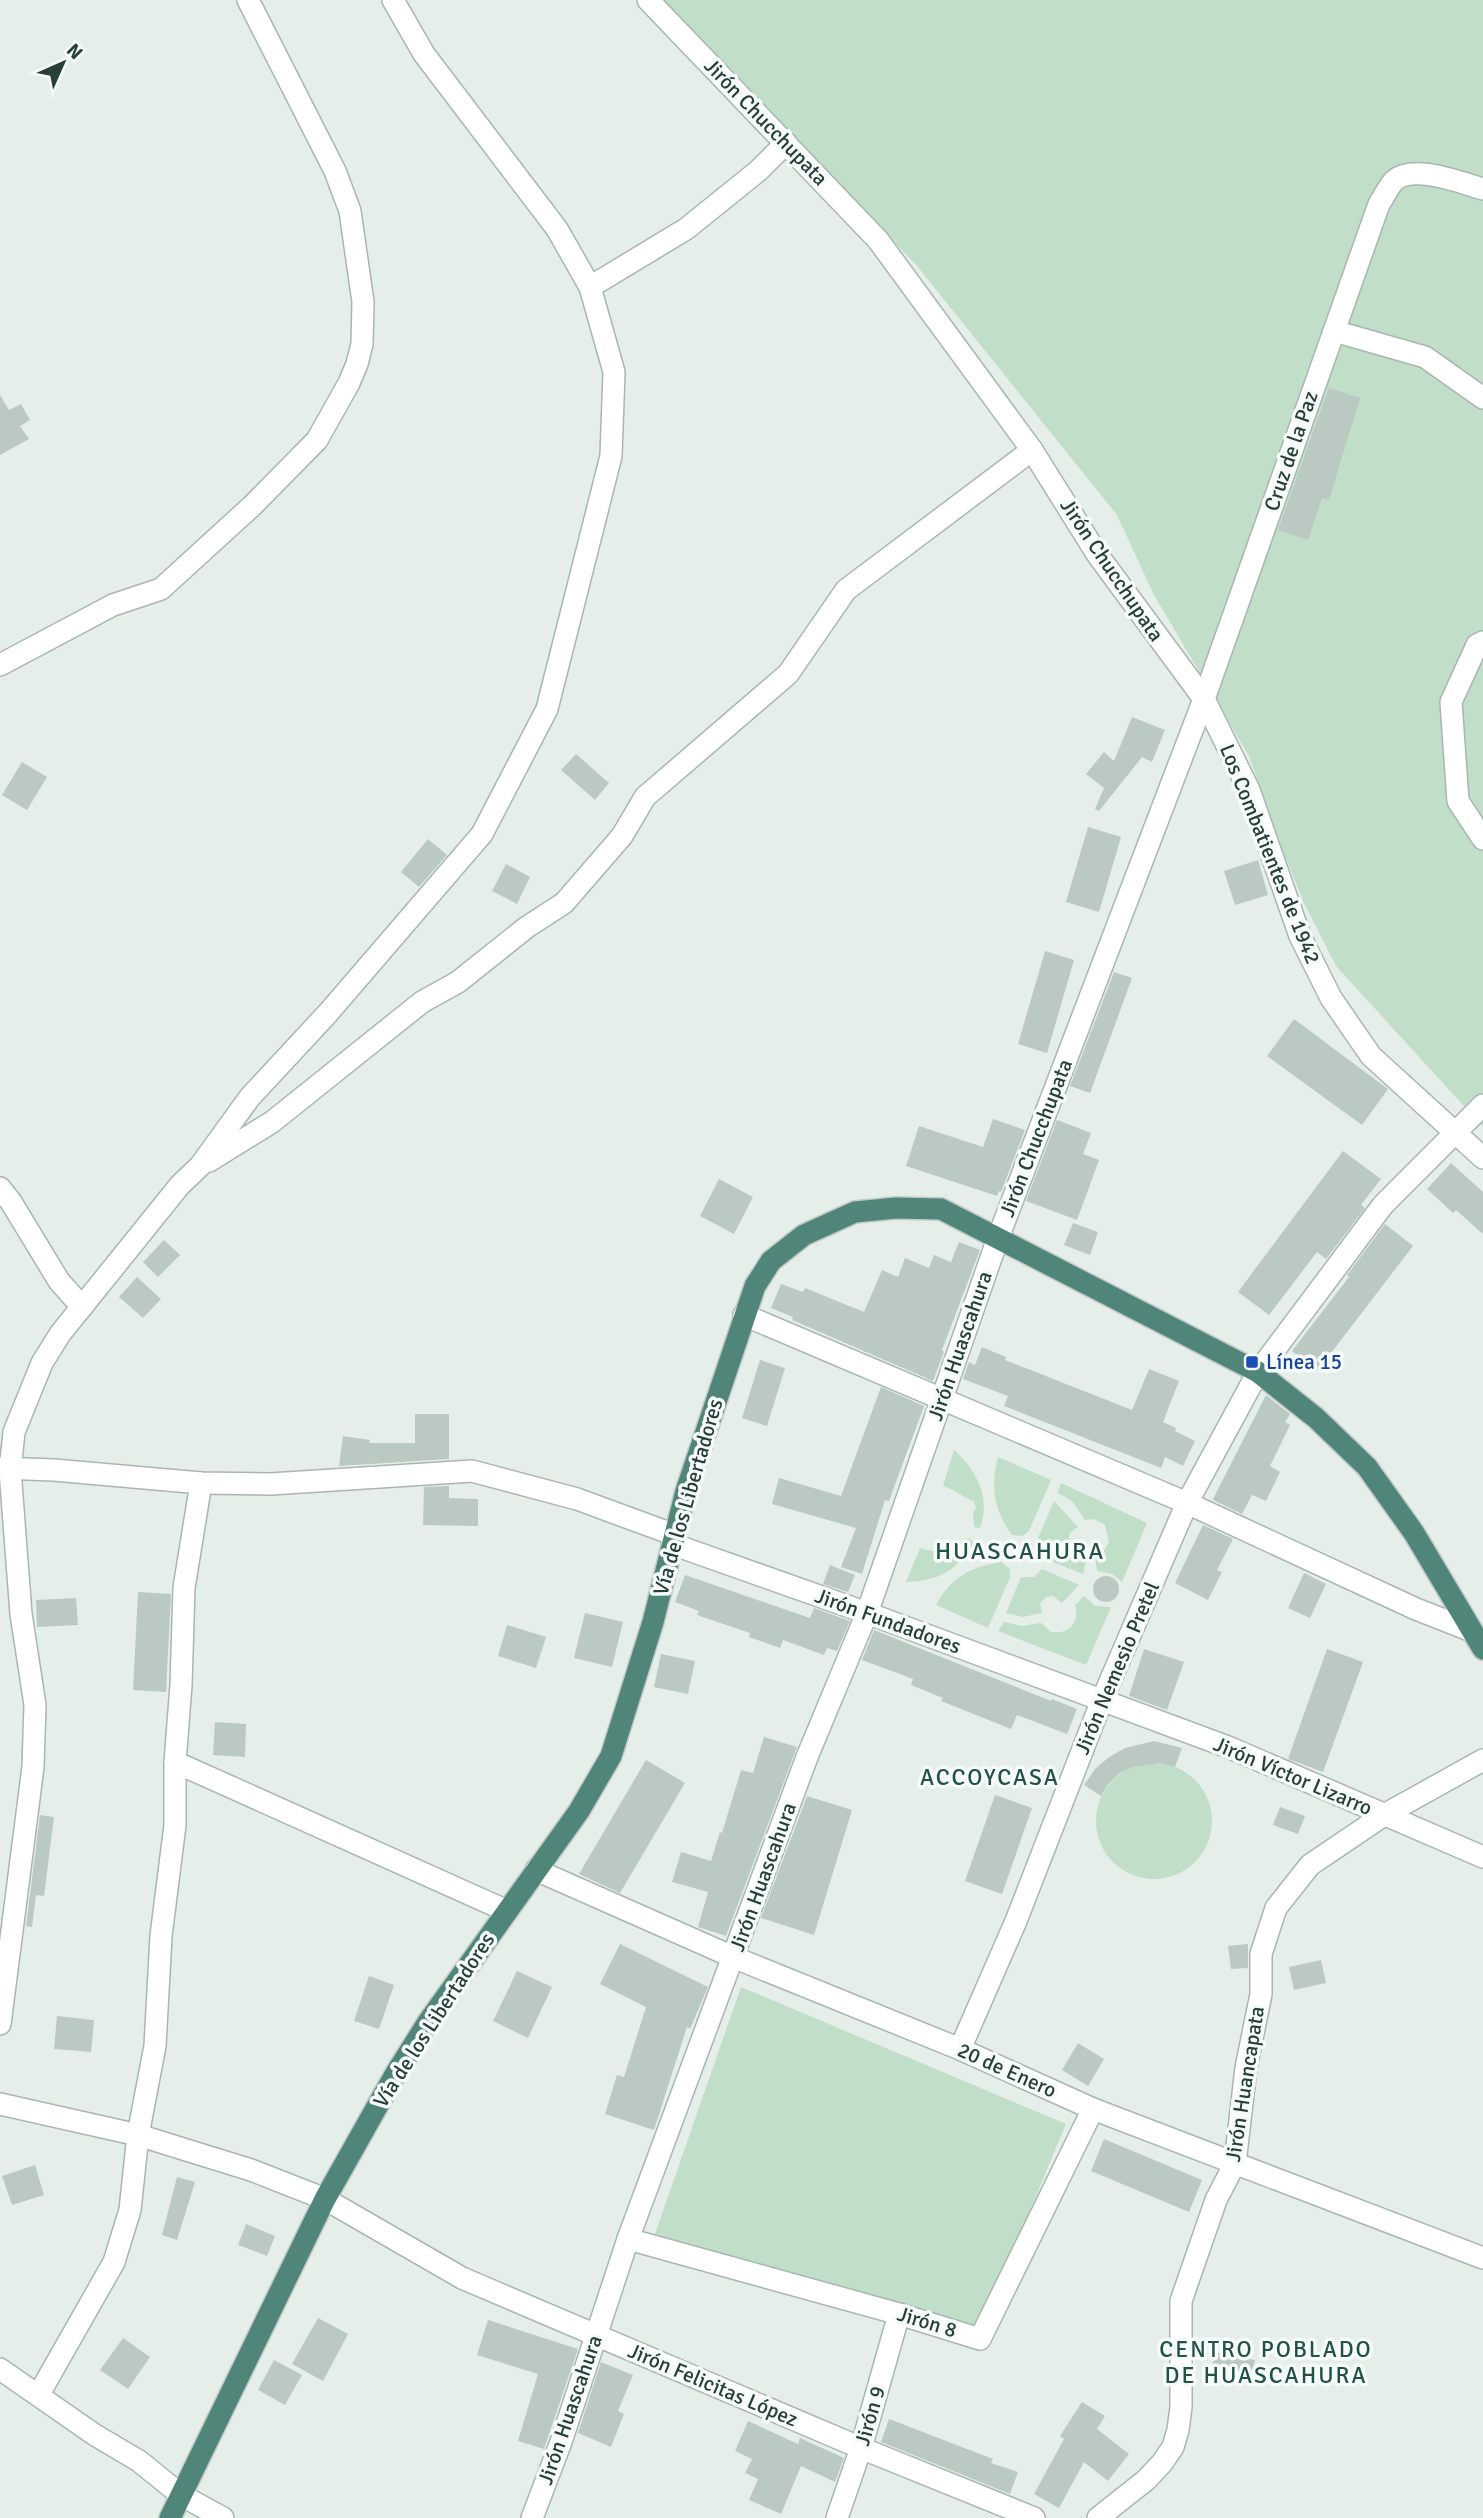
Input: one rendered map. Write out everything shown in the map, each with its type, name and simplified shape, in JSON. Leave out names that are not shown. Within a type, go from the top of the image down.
[{"type":"highway","name":"Vía de los Libertadores","points":[[170,2518],[325,2199],[421,2032],[579,1811],[611,1756],[653,1622],[686,1491],[744,1315],[755,1286],[771,1261],[804,1235],[855,1212],[896,1208],[941,1209],[1258,1372],[1316,1418],[1367,1467],[1414,1533],[1478,1640]]},
{"type":"street","points":[[0,665],[113,605],[161,589],[253,505],[317,440],[357,364],[364,323],[350,211],[335,172],[248,0]]},
{"type":"street","points":[[0,2024],[33,1767],[35,1705],[21,1614],[5,1469],[14,1432],[42,1363],[60,1334],[180,1185],[200,1166],[250,1097],[328,1013],[482,834],[547,709],[611,456],[614,372],[590,287],[557,229],[424,54],[393,0]]},
{"type":"street","name":"Jirón Chucchupata","points":[[648,0],[878,240],[1032,450],[1097,554],[1204,699],[998,1238]]},
{"type":"street","points":[[590,287],[686,229],[758,171],[786,143]]},
{"type":"street","name":"Cruz de la Paz","points":[[1204,699],[1379,204],[1395,180],[1414,173],[1447,178],[1483,189]]},
{"type":"street","points":[[1334,331],[1425,357],[1483,398]]},
{"type":"street","points":[[200,1166],[272,1122],[422,1002],[458,982],[527,927],[564,903],[622,836],[645,797],[788,674],[846,590],[1032,450]]},
{"type":"street","points":[[1483,642],[1477,645],[1451,702],[1458,801],[1483,839]]},
{"type":"street","name":"Los Combatientes de 1942","points":[[1204,699],[1249,790],[1300,936],[1331,998],[1371,1056],[1483,1158]]},
{"type":"street","name":"Jirón Nemesio Pretel","points":[[960,2049],[1016,1920],[1102,1700],[1187,1503],[1258,1372],[1383,1205],[1483,1104]]},
{"type":"street","points":[[0,1188],[59,1281],[82,1307]]},
{"type":"street","name":"Jirón Huascahura","points":[[532,2518],[561,2442],[628,2239],[807,1758],[867,1613],[998,1238]]},
{"type":"street","points":[[744,1315],[1187,1503],[1478,1640]]},
{"type":"street","name":"Jirón Fundadores","points":[[5,1469],[54,1470],[201,1483],[271,1484],[472,1471],[577,1499],[673,1540],[1102,1700]]},
{"type":"street","points":[[39,2394],[114,2262],[130,2210],[138,2135],[155,2046],[161,1936],[174,1846],[175,1762],[184,1588],[201,1483]]},
{"type":"street","name":"Jirón Víctor Lizarro","points":[[1102,1700],[1228,1747],[1483,1857]]},
{"type":"street","name":"Jirón Huancapata","points":[[1098,2518],[1146,2480],[1172,2447],[1181,2407],[1181,2301],[1216,2200],[1235,2163],[1246,2068],[1261,1994],[1261,1954],[1276,1908],[1311,1865],[1384,1815],[1483,1760]]},
{"type":"street","points":[[175,1762],[507,1910]]},
{"type":"street","name":"20 de Enero","points":[[536,1870],[733,1957],[960,2049],[1093,2109],[1483,2258]]},
{"type":"street","name":"Jirón Felicitas López","points":[[0,2104],[138,2135],[250,2169],[325,2199],[462,2277],[861,2448],[1034,2518]]},
{"type":"street","name":"Jirón 8","points":[[628,2239],[980,2339],[1093,2109]]},
{"type":"street","name":"Jirón 9","points":[[837,2518],[861,2448],[899,2314]]},
{"type":"street","points":[[0,2369],[95,2435],[139,2460],[181,2495],[223,2518]]},
{"type":"green space","points":[[663,0],[1483,0],[1483,1127],[1336,966],[1304,903],[1249,756],[1154,595],[1117,515],[917,266]]},
{"type":"green space","points":[[954,1450],[980,1485],[984,1506],[980,1528],[974,1527],[974,1501],[943,1486]]},
{"type":"green space","points":[[998,1457],[1051,1480],[1029,1531],[1023,1536],[1012,1535],[1001,1517],[994,1488]]},
{"type":"green space","points":[[1061,1483],[1147,1523],[1122,1582],[1112,1574],[1097,1571],[1095,1556],[1103,1552],[1109,1542],[1105,1525],[1094,1519],[1085,1520],[1072,1501],[1058,1493]]},
{"type":"green space","points":[[1054,1501],[1078,1527],[1072,1531],[1069,1540],[1075,1549],[1085,1548],[1087,1557],[1083,1574],[1048,1560],[1048,1549],[1038,1538]]},
{"type":"green space","points":[[968,1538],[974,1542],[954,1567],[938,1576],[906,1582],[920,1548],[953,1555]]},
{"type":"green space","points":[[1001,1562],[1010,1569],[1010,1577],[988,1628],[936,1605],[948,1587],[963,1575],[971,1570]]},
{"type":"green space","points":[[1042,1569],[1079,1585],[1062,1603],[1053,1596],[1046,1597],[1040,1603],[1042,1613],[1023,1617],[1006,1613],[1021,1577],[1034,1577]]},
{"type":"green space","points":[[1084,1596],[1095,1606],[1111,1607],[1086,1665],[998,1631],[1004,1622],[1022,1626],[1041,1623],[1051,1632],[1068,1630],[1076,1617],[1075,1605]]},
{"type":"green space","points":[[1154,1763],[1176,1767],[1195,1780],[1208,1799],[1212,1821],[1208,1843],[1195,1862],[1176,1875],[1154,1879],[1132,1875],[1113,1862],[1100,1843],[1096,1821],[1100,1799],[1113,1780],[1132,1767]]},
{"type":"green space","points":[[741,1987],[1066,2124],[978,2335],[655,2234]]},
{"type":"building","points":[[1329,388],[1360,398],[1329,500],[1322,498],[1308,540],[1278,530]]},
{"type":"building","points":[[0,395],[9,410],[21,404],[30,420],[20,426],[29,439],[0,455]]},
{"type":"building","points":[[1132,717],[1165,730],[1152,762],[1142,757],[1099,811],[1095,809],[1104,788],[1086,774],[1104,752],[1114,761]]},
{"type":"building","points":[[576,754],[609,783],[595,800],[561,770]]},
{"type":"building","points":[[22,762],[47,777],[27,810],[2,795]]},
{"type":"building","points":[[1088,827],[1121,837],[1099,912],[1066,902]]},
{"type":"building","points":[[428,839],[447,855],[419,887],[401,872]]},
{"type":"building","points":[[1258,860],[1268,895],[1235,905],[1224,871]]},
{"type":"building","points":[[506,864],[530,877],[517,904],[492,891]]},
{"type":"building","points":[[1045,951],[1074,960],[1047,1053],[1018,1044]]},
{"type":"building","points":[[1114,972],[1132,978],[1090,1093],[1070,1086]]},
{"type":"building","points":[[1294,1019],[1388,1089],[1362,1125],[1267,1056]]},
{"type":"building","points":[[993,1119],[1025,1130],[1001,1192],[999,1191],[997,1196],[906,1166],[919,1126],[983,1147]]},
{"type":"building","points":[[1057,1120],[1091,1133],[1083,1154],[1099,1160],[1077,1220],[1026,1201]]},
{"type":"building","points":[[1343,1151],[1381,1179],[1361,1205],[1365,1208],[1326,1259],[1317,1252],[1269,1315],[1238,1292]]},
{"type":"building","points":[[1451,1163],[1483,1192],[1483,1234],[1456,1210],[1453,1213],[1427,1189]]},
{"type":"building","points":[[719,1179],[753,1197],[734,1234],[700,1216]]},
{"type":"building","points":[[1073,1223],[1098,1232],[1090,1255],[1064,1245]]},
{"type":"building","points":[[1385,1224],[1413,1246],[1318,1370],[1292,1351],[1349,1277],[1347,1275]]},
{"type":"building","points":[[164,1240],[180,1255],[158,1277],[143,1262]]},
{"type":"building","points":[[959,1242],[980,1250],[933,1381],[792,1320],[793,1317],[771,1308],[781,1284],[803,1292],[805,1288],[864,1312],[882,1270],[898,1277],[905,1258],[929,1268],[934,1255],[951,1262]]},
{"type":"building","points":[[137,1277],[161,1299],[143,1318],[119,1297]]},
{"type":"building","points":[[982,1347],[1006,1357],[1005,1360],[1132,1410],[1149,1369],[1179,1381],[1163,1422],[1195,1441],[1183,1466],[1165,1457],[1161,1468],[1004,1406],[1008,1396],[963,1379],[969,1362],[975,1365]]},
{"type":"building","points":[[760,1360],[785,1368],[767,1426],[742,1418]]},
{"type":"building","points":[[881,1387],[924,1406],[889,1501],[885,1500],[862,1574],[841,1567],[856,1528],[772,1504],[779,1478],[841,1496]]},
{"type":"building","points":[[1266,1395],[1290,1414],[1285,1422],[1290,1425],[1270,1466],[1280,1472],[1266,1501],[1252,1495],[1242,1514],[1213,1499]]},
{"type":"building","points":[[415,1414],[449,1414],[449,1459],[339,1466],[343,1436],[370,1440],[369,1443],[415,1443]]},
{"type":"building","points":[[449,1486],[449,1498],[478,1499],[478,1526],[423,1525],[424,1487]]},
{"type":"building","points":[[1203,1525],[1233,1539],[1217,1570],[1222,1572],[1208,1600],[1175,1583]]},
{"type":"building","points":[[830,1565],[855,1575],[848,1592],[823,1584]]},
{"type":"building","points":[[1304,1573],[1326,1584],[1310,1618],[1288,1608]]},
{"type":"building","points":[[685,1575],[810,1618],[814,1608],[850,1621],[837,1651],[827,1648],[824,1655],[783,1640],[780,1648],[749,1637],[750,1633],[697,1615],[699,1611],[675,1602]]},
{"type":"building","points":[[1106,1576],[1115,1580],[1119,1589],[1115,1598],[1106,1602],[1097,1598],[1093,1589],[1097,1580]]},
{"type":"building","points":[[138,1592],[171,1594],[166,1692],[133,1690]]},
{"type":"building","points":[[76,1598],[78,1625],[37,1627],[36,1600]]},
{"type":"building","points":[[585,1613],[623,1622],[612,1667],[574,1658]]},
{"type":"building","points":[[507,1625],[546,1637],[536,1668],[498,1656]]},
{"type":"building","points":[[874,1630],[1077,1709],[1067,1734],[1017,1715],[1011,1729],[941,1701],[943,1698],[911,1685],[913,1679],[862,1660]]},
{"type":"building","points":[[1144,1649],[1184,1662],[1167,1710],[1129,1696]]},
{"type":"building","points":[[1327,1649],[1363,1662],[1323,1772],[1288,1759]]},
{"type":"building","points":[[661,1654],[695,1661],[688,1694],[654,1687]]},
{"type":"building","points":[[215,1722],[246,1724],[245,1757],[213,1755]]},
{"type":"building","points":[[764,1737],[797,1747],[726,1936],[698,1927],[708,1892],[672,1882],[681,1852],[711,1861],[741,1770],[753,1773]]},
{"type":"building","points":[[1154,1741],[1182,1748],[1175,1767],[1160,1763],[1133,1767],[1120,1773],[1109,1783],[1101,1796],[1084,1785],[1095,1769],[1109,1757],[1125,1748]]},
{"type":"building","points":[[646,1760],[685,1783],[620,1893],[579,1874]]},
{"type":"building","points":[[995,1795],[1032,1808],[1002,1894],[965,1881]]},
{"type":"building","points":[[807,1796],[852,1810],[814,1935],[761,1918]]},
{"type":"building","points":[[1280,1807],[1305,1816],[1298,1834],[1273,1825]]},
{"type":"building","points":[[40,1815],[54,1817],[44,1896],[36,1895],[32,1927],[26,1926]]},
{"type":"building","points":[[620,1944],[708,1987],[690,2029],[687,2027],[654,2130],[605,2114],[617,2075],[624,2077],[646,2007],[600,1984]]},
{"type":"building","points":[[1248,1944],[1248,1968],[1231,1969],[1228,1946]]},
{"type":"building","points":[[1321,1960],[1326,1983],[1294,1990],[1289,1967]]},
{"type":"building","points":[[517,1971],[552,1987],[528,2038],[493,2021]]},
{"type":"building","points":[[369,1976],[394,1985],[379,2029],[354,2021]]},
{"type":"building","points":[[57,2016],[94,2020],[91,2052],[54,2049]]},
{"type":"building","points":[[1078,2043],[1104,2059],[1088,2086],[1062,2070]]},
{"type":"building","points":[[1104,2139],[1202,2180],[1189,2212],[1091,2171]]},
{"type":"building","points":[[35,2165],[44,2195],[12,2205],[2,2176]]},
{"type":"building","points":[[177,2177],[195,2182],[177,2240],[162,2235]]},
{"type":"building","points":[[246,2224],[275,2236],[267,2256],[238,2245]]},
{"type":"building","points":[[318,2318],[348,2334],[323,2381],[292,2364]]},
{"type":"building","points":[[488,2320],[578,2349],[544,2449],[518,2441],[538,2374],[477,2355]]},
{"type":"building","points":[[123,2338],[150,2357],[128,2389],[100,2370]]},
{"type":"building","points":[[1215,2352],[1255,2360],[1250,2382],[1211,2374]]},
{"type":"building","points":[[274,2360],[302,2375],[285,2405],[258,2390]]},
{"type":"building","points":[[601,2362],[633,2375],[618,2411],[624,2414],[611,2447],[578,2433]]},
{"type":"building","points":[[1082,2402],[1105,2416],[1097,2429],[1129,2454],[1108,2481],[1084,2462],[1059,2508],[1034,2494],[1064,2439],[1060,2436]]},
{"type":"building","points":[[889,2419],[993,2459],[991,2463],[1018,2472],[1010,2494],[881,2442]]},
{"type":"building","points":[[748,2421],[798,2444],[800,2438],[844,2458],[835,2482],[801,2466],[781,2514],[749,2500],[758,2479],[745,2473],[752,2459],[735,2451]]},
{"type":"place","name":"Línea 15","points":[[1252,1362]]},
{"type":"district","name":"HUASCAHURA","points":[[1020,1551]]},
{"type":"district","name":"ACCOYCASA","points":[[990,1777]]},
{"type":"district","name":"CENTRO POBLADO DE HUASCAHURA","points":[[1266,2362]]}]
